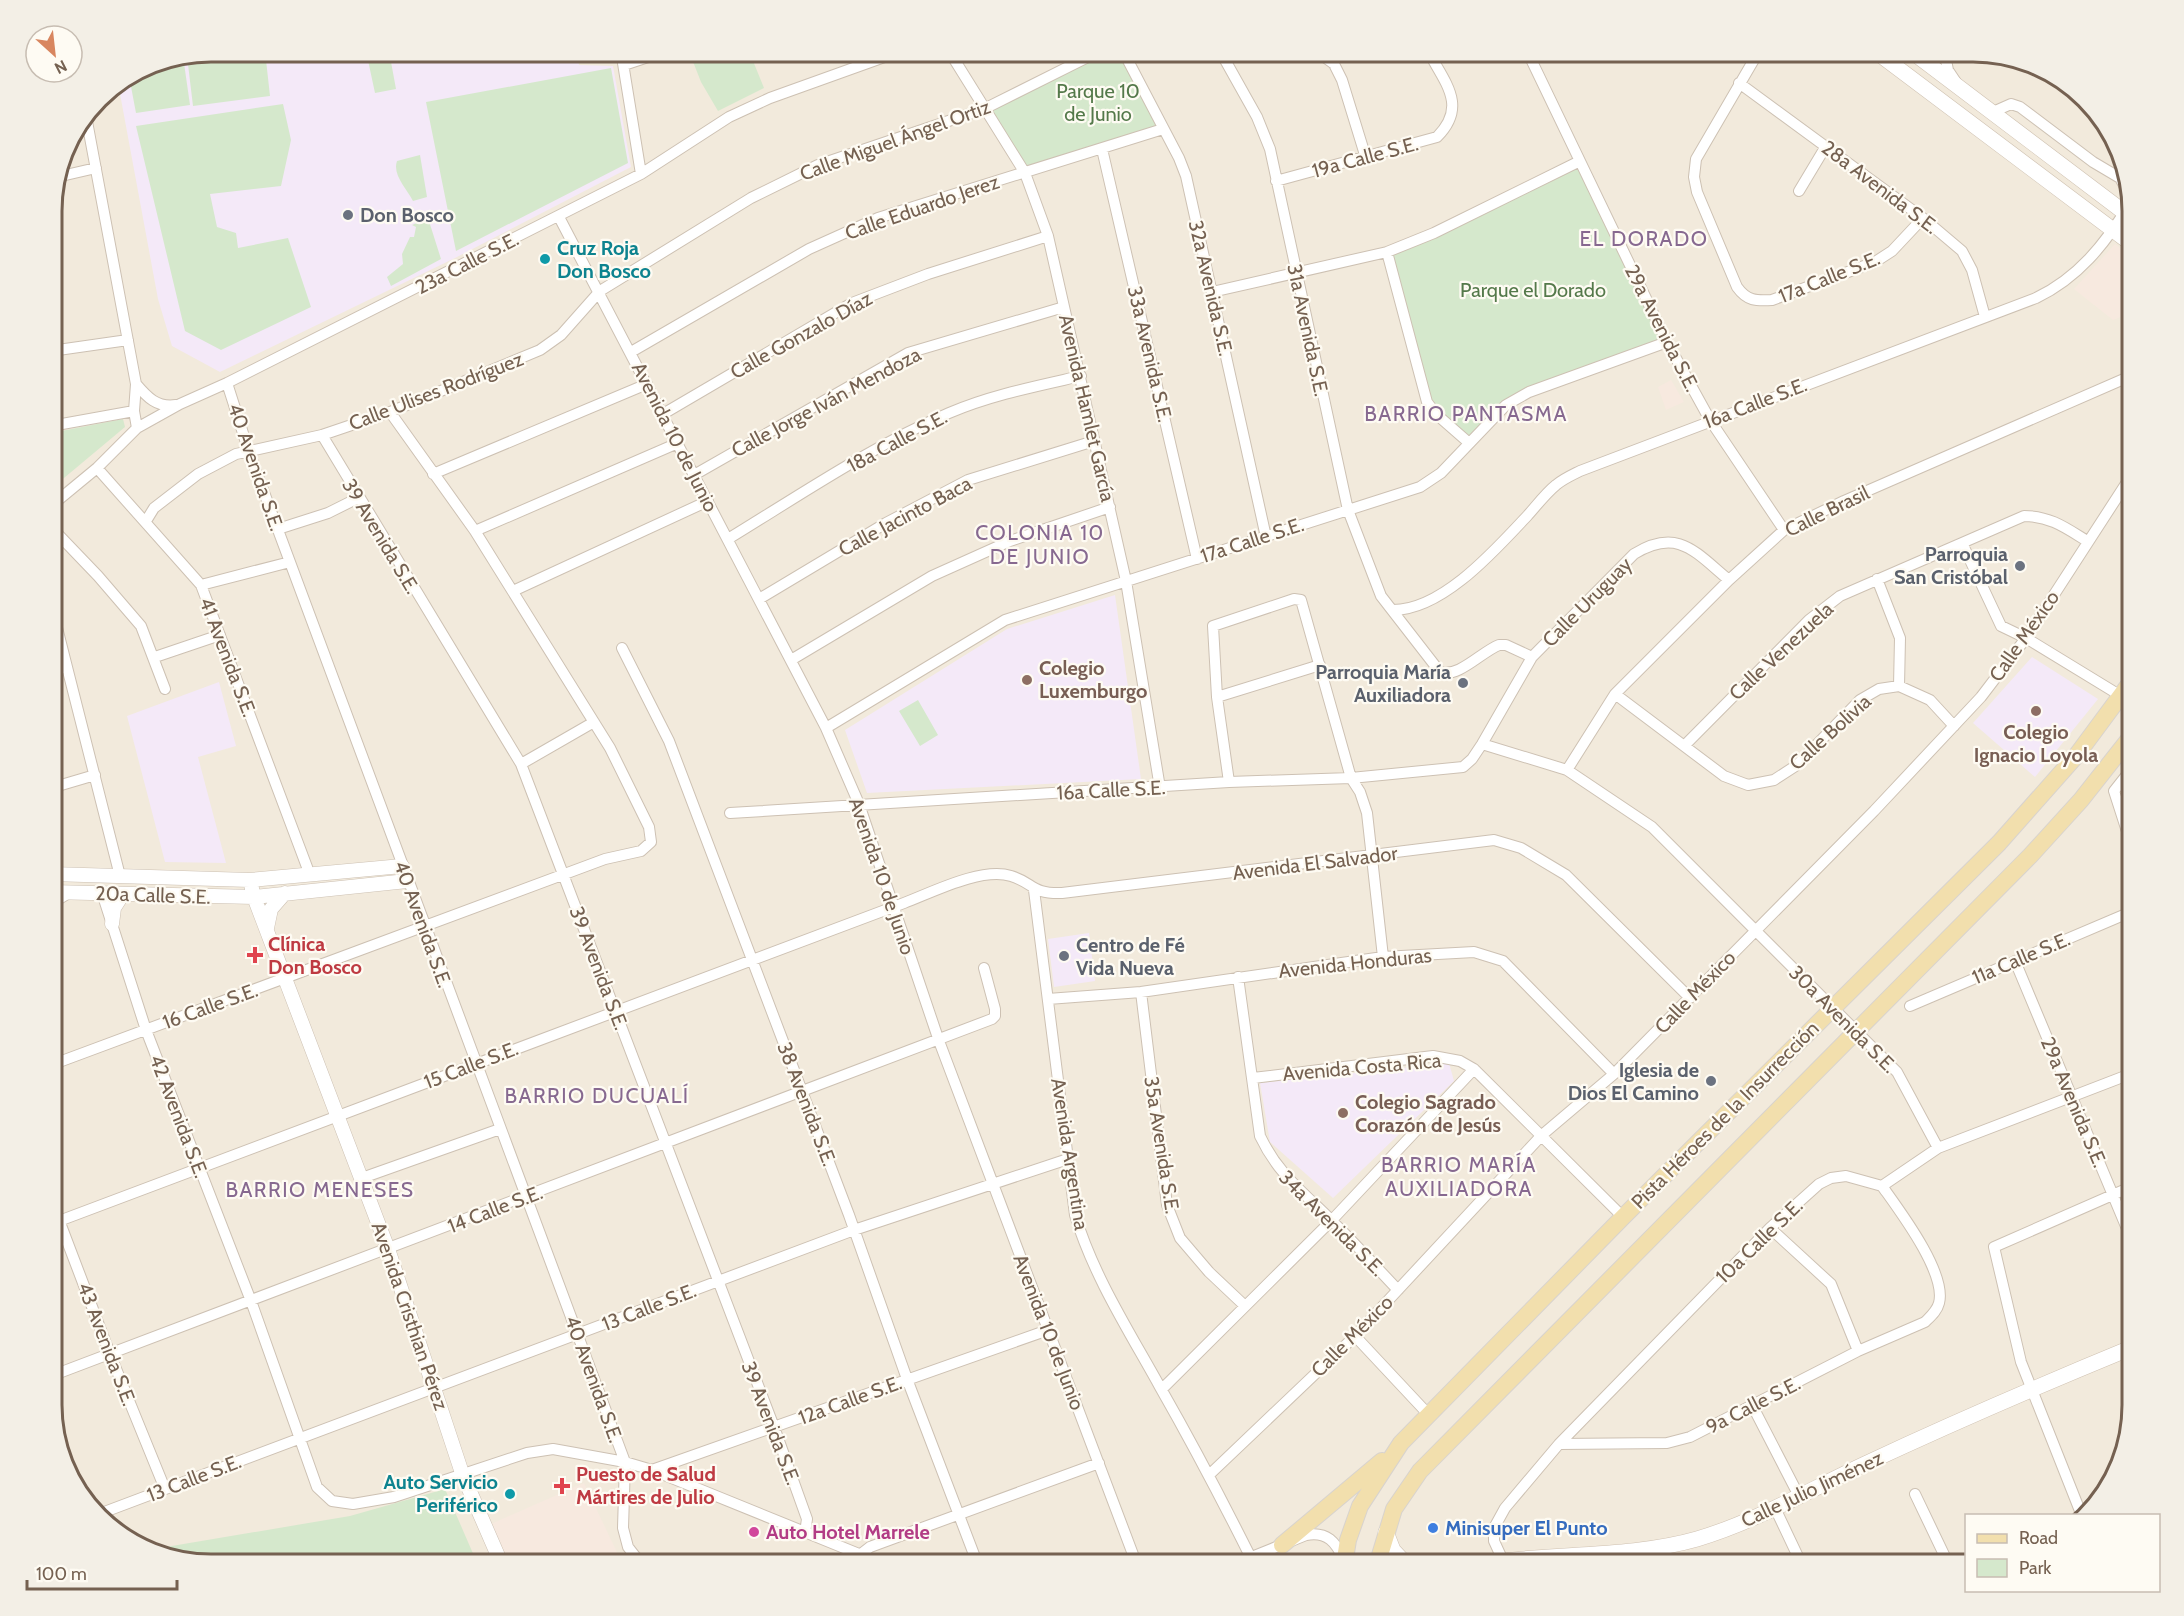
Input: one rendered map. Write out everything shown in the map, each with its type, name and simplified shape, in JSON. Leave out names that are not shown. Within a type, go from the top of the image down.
[{"type":"main road","points":[[1890,62],[2122,237]]},
{"type":"main road","points":[[1925,62],[2122,211]]},
{"type":"main road","name":"Pista Héroes de la Insurrección","points":[[1346,1554],[1348,1540],[1360,1506],[1395,1451],[1428,1414],[2006,835],[2076,756],[2121,696]]},
{"type":"main road","name":"Pista Héroes de la Insurrección","points":[[1380,1554],[1386,1532],[1402,1494],[1452,1436],[2030,856],[2081,800],[2122,749]]},
{"type":"main road","name":"Calle Julio Jiménez","points":[[1585,1554],[1646,1548],[1696,1539],[1775,1508],[2031,1389],[2122,1352]]},
{"type":"main road","points":[[1282,1545],[1395,1451]]},
{"type":"main road","points":[[1386,1532],[1397,1554]]},
{"type":"street","points":[[623,62],[641,174]]},
{"type":"street","points":[[624,65],[633,62]]},
{"type":"street","name":"23a Calle S.E.","points":[[62,497],[98,468],[137,428],[180,404],[227,383],[559,217],[641,174],[729,117],[770,98],[870,62]]},
{"type":"street","name":"Avenida Hamlet García","points":[[956,62],[1025,173],[1048,236],[1126,581],[1160,788]]},
{"type":"street","name":"Calle Miguel Ángel Ortiz","points":[[600,291],[751,198],[818,165],[984,109],[1078,62]]},
{"type":"street","name":"32a Avenida S.E.","points":[[1129,62],[1186,176],[1266,537]]},
{"type":"street","name":"31a Avenida S.E.","points":[[1227,62],[1257,117],[1269,149],[1348,510],[1381,596],[1440,672],[1447,675],[1498,645],[1506,645],[1532,657]]},
{"type":"street","points":[[1331,62],[1342,80],[1366,158]]},
{"type":"street","name":"19a Calle S.E.","points":[[1276,181],[1437,138],[1449,125],[1454,112],[1451,93],[1434,62]]},
{"type":"street","name":"29a Avenida S.E.","points":[[1532,62],[1578,162],[1667,342],[1710,420],[1784,530]]},
{"type":"street","points":[[1739,83],[1753,62]]},
{"type":"street","points":[[1946,62],[1948,70],[1957,85]]},
{"type":"street","name":"28a Avenida S.E.","points":[[1739,83],[1923,218],[1962,251],[1972,270],[1986,317]]},
{"type":"street","name":"17a Calle S.E.","points":[[1739,83],[1696,159],[1694,177],[1697,192],[1737,287],[1744,297],[1756,301],[1772,300],[1875,262],[1892,251],[1923,218]]},
{"type":"street","points":[[1994,112],[2011,104],[2020,107],[2093,162],[2118,177]]},
{"type":"street","points":[[88,126],[136,384],[134,411],[137,428]]},
{"type":"street","name":"Calle Eduardo Jerez","points":[[631,352],[819,244],[878,218],[1163,129]]},
{"type":"street","points":[[1799,191],[1826,146]]},
{"type":"street","name":"33a Avenida S.E.","points":[[1102,149],[1197,559]]},
{"type":"street","points":[[1212,291],[1387,252],[1434,233],[1578,162]]},
{"type":"street","points":[[66,175],[96,168]]},
{"type":"street","name":"Avenida 10 de Junio","points":[[559,217],[600,291],[826,728],[859,804],[939,1041],[1133,1554]]},
{"type":"street","name":"16a Calle S.E.","points":[[1393,610],[1407,610],[1424,604],[1488,558],[1555,485],[1580,471],[1986,317],[2059,287],[2078,273],[2112,229],[2122,221]]},
{"type":"street","name":"Calle Gonzalo Díaz","points":[[663,414],[852,303],[928,274],[1048,236]]},
{"type":"street","points":[[1387,252],[1427,402],[1436,414],[1468,442]]},
{"type":"street","name":"Calle Ulises Rodríguez","points":[[146,521],[154,508],[198,474],[236,454],[322,435],[390,412],[540,350],[561,335],[600,291]]},
{"type":"street","name":"Calle Jorge Iván Mendoza","points":[[694,475],[908,353],[1064,307]]},
{"type":"street","points":[[62,349],[128,340]]},
{"type":"street","name":"17a Calle S.E.","points":[[826,728],[1005,620],[1420,487],[1441,474],[1468,442],[1506,405],[1529,392],[1667,342]]},
{"type":"street","name":"18a Calle S.E.","points":[[728,539],[899,436],[951,412],[1002,395],[1081,376]]},
{"type":"street","name":"Calle Brasil","points":[[1567,770],[1615,694],[1729,580],[1784,530],[1844,501],[2122,380]]},
{"type":"street","name":"40 Avenida S.E.","points":[[227,383],[249,452],[407,881],[625,1462]]},
{"type":"street","points":[[136,384],[148,398],[158,404],[180,404]]},
{"type":"street","points":[[433,474],[647,384]]},
{"type":"street","points":[[62,424],[134,411]]},
{"type":"street","points":[[390,412],[475,531],[594,722],[521,764]]},
{"type":"street","name":"39 Avenida S.E.","points":[[322,435],[358,498],[521,764],[716,1281],[774,1427],[807,1519],[806,1533]]},
{"type":"street","name":"Calle Jacinto Baca","points":[[759,599],[886,523],[968,480],[1094,441]]},
{"type":"street","points":[[475,531],[678,443]]},
{"type":"street","name":"41 Avenida S.E.","points":[[98,468],[201,585],[310,875]]},
{"type":"street","name":"Calle México","points":[[1209,1475],[1355,1336],[1542,1135],[1614,1074],[1982,697],[2026,638],[2122,489]]},
{"type":"street","points":[[278,528],[328,513],[358,498]]},
{"type":"street","points":[[513,591],[708,501]]},
{"type":"street","points":[[791,660],[932,576],[1010,540],[1110,507]]},
{"type":"street","name":"Calle Venezuela","points":[[1685,745],[1809,620],[1840,597],[2024,516],[2038,516],[2054,520],[2087,541]]},
{"type":"street","points":[[62,538],[141,626],[155,657],[165,689]]},
{"type":"street","name":"Calle Uruguay","points":[[1482,744],[1532,657],[1634,554],[1650,544],[1671,540],[1689,546],[1729,580]]},
{"type":"street","points":[[1962,543],[2001,626],[2026,638],[2121,696]]},
{"type":"street","points":[[201,585],[290,562]]},
{"type":"street","points":[[1877,579],[1900,638],[1899,686],[1930,700],[1954,726]]},
{"type":"street","points":[[1229,782],[1217,697],[1213,626],[1294,599],[1301,600],[1351,778],[1359,792],[1366,813],[1383,957]]},
{"type":"street","points":[[155,657],[220,635]]},
{"type":"street","points":[[62,647],[120,876]]},
{"type":"street","name":"38 Avenida S.E.","points":[[622,648],[669,741],[974,1554]]},
{"type":"street","points":[[1217,697],[1320,664]]},
{"type":"street","points":[[62,668],[67,667]]},
{"type":"street","name":"Calle Bolivia","points":[[1615,694],[1724,776],[1748,785],[1774,780],[1797,765],[1860,700],[1879,689],[1899,686]]},
{"type":"street","name":"16 Calle S.E.","points":[[62,1061],[604,859],[641,851],[651,842],[649,827],[610,748],[594,722]]},
{"type":"street","name":"16a Calle S.E.","points":[[729,813],[1229,782],[1351,778],[1463,767],[1472,759],[1482,744]]},
{"type":"street","name":"30a Avenida S.E.","points":[[1482,744],[1567,770],[1652,827],[1897,1072],[1938,1148]]},
{"type":"street","points":[[62,785],[95,775]]},
{"type":"street","points":[[2122,781],[2114,791],[2122,816]]},
{"type":"street","name":"Avenida El Salvador","points":[[892,907],[975,877],[998,873],[1013,876],[1034,890],[1062,893],[1494,840],[1521,848],[1566,875],[1690,998]]},
{"type":"street","name":"20a Calle S.E.","points":[[62,874],[250,880],[402,866]]},
{"type":"street","points":[[250,880],[254,897]]},
{"type":"street","name":"20a Calle S.E.","points":[[62,892],[254,897],[407,881]]},
{"type":"street","name":"Avenida Argentina","points":[[1034,890],[1075,1215],[1084,1244],[1101,1281],[1209,1475],[1249,1554]]},
{"type":"street","points":[[62,897],[69,892]]},
{"type":"street","name":"42 Avenida S.E.","points":[[102,893],[146,1030],[251,1301],[298,1439],[317,1487],[332,1501],[353,1504],[393,1497],[528,1453],[554,1449],[625,1462],[652,1470],[861,1554]]},
{"type":"street","points":[[267,928],[271,909],[285,893]]},
{"type":"street","points":[[111,924],[114,908],[123,894]]},
{"type":"street","name":"Avenida Cristhian Pérez","points":[[254,897],[287,978],[388,1249],[462,1473],[497,1554]]},
{"type":"street","name":"15 Calle S.E.","points":[[62,1219],[199,1170],[615,1011],[752,962],[892,907]]},
{"type":"street","name":"11a Calle S.E.","points":[[1910,1006],[2122,916]]},
{"type":"street","name":"Avenida Honduras","points":[[1048,999],[1141,992],[1383,957],[1474,952],[1503,961],[1614,1074]]},
{"type":"street","name":"29a Avenida S.E.","points":[[2015,961],[2122,1218]]},
{"type":"street","name":"14 Calle S.E.","points":[[62,1372],[939,1041],[995,1016],[984,968]]},
{"type":"street","name":"34a Avenida S.E.","points":[[1238,977],[1260,1136],[1270,1158],[1283,1175],[1332,1221],[1398,1290]]},
{"type":"street","name":"35a Avenida S.E.","points":[[1141,992],[1167,1205],[1180,1238],[1209,1272],[1245,1306]]},
{"type":"street","name":"Avenida Costa Rica","points":[[1253,1078],[1433,1056],[1460,1061],[1474,1069],[1623,1217]]},
{"type":"street","points":[[1161,1389],[1332,1221],[1474,1069]]},
{"type":"street","points":[[1882,1186],[1938,1148],[2071,1094],[2122,1077]]},
{"type":"street","points":[[362,1178],[500,1129]]},
{"type":"street","name":"13 Calle S.E.","points":[[106,1511],[854,1230],[1068,1159]]},
{"type":"street","name":"10a Calle S.E.","points":[[1500,1554],[1494,1541],[1494,1528],[1505,1508],[1559,1444],[1770,1228],[1819,1184],[1831,1178],[1846,1176],[1882,1186]]},
{"type":"street","name":"9a Calle S.E.","points":[[1559,1444],[1667,1443],[1690,1437],[1858,1351],[1925,1322],[1933,1315],[1939,1304],[1940,1292],[1922,1241],[1882,1186]]},
{"type":"street","points":[[2080,1510],[2021,1362],[1994,1247],[2122,1190]]},
{"type":"street","points":[[1770,1228],[1832,1284],[1858,1351]]},
{"type":"street","name":"43 Avenida S.E.","points":[[62,1239],[165,1489]]},
{"type":"street","name":"12a Calle S.E.","points":[[652,1470],[1048,1330]]},
{"type":"street","points":[[1355,1336],[1428,1414]]},
{"type":"street","points":[[1752,1405],[1799,1496]]},
{"type":"street","points":[[625,1462],[623,1528],[627,1547],[633,1554]]},
{"type":"street","points":[[861,1554],[870,1547],[1099,1463]]},
{"type":"street","points":[[1915,1494],[1944,1554]]},
{"type":"street","points":[[1775,1508],[1797,1554]]},
{"type":"street","points":[[1261,1554],[1306,1535],[1323,1534],[1336,1545],[1340,1554]]},
{"type":"street","points":[[1646,1548],[1648,1554]]},
{"type":"shaded area","points":[[211,62],[1973,62],[2002,64],[2021,69],[2064,92],[2092,120],[2107,145],[2115,163],[2121,191],[2122,211],[2122,1405],[2121,1425],[2115,1453],[2092,1496],[2076,1514],[1965,1514],[1965,1554],[211,1554],[191,1553],[163,1547],[120,1524],[99,1504],[82,1480],[67,1444],[62,1415],[62,201],[69,163],[92,120],[112,99],[128,87],[145,77],[172,67]]},
{"type":"shaded area","points":[[211,62],[579,62],[579,65],[613,66],[631,167],[455,258],[220,372],[172,346],[158,299],[120,93],[145,77],[163,69],[191,63]]},
{"type":"shaded area","points":[[2115,244],[2122,249],[2122,316],[2113,320],[2074,289]]},
{"type":"shaded area","points":[[1671,380],[1684,402],[1666,410],[1658,387]]},
{"type":"shaded area","name":"Colegio Luxemburgo","points":[[1115,595],[1141,779],[867,793],[845,730],[1007,629]]},
{"type":"shaded area","name":"Colegio Ignacio Loyola","points":[[2032,657],[2098,699],[2035,777],[1973,723]]},
{"type":"shaded area","points":[[219,682],[236,746],[198,757],[226,863],[165,862],[127,716]]},
{"type":"shaded area","points":[[1089,933],[1095,981],[1054,987],[1048,939]]},
{"type":"shaded area","name":"Colegio Sagrado Corazón de Jesús","points":[[1449,1063],[1454,1081],[1333,1198],[1270,1142],[1260,1083]]},
{"type":"shaded area","points":[[584,1483],[618,1554],[505,1554],[491,1524]]},
{"type":"green space","points":[[266,62],[270,96],[193,106],[188,64]]},
{"type":"green space","points":[[368,62],[391,62],[396,89],[375,93]]},
{"type":"green space","points":[[693,62],[753,62],[764,88],[718,111],[701,82]]},
{"type":"green space","name":"Parque 10 de Junio","points":[[1078,62],[1129,62],[1163,129],[1025,173],[984,109]]},
{"type":"green space","points":[[184,64],[190,105],[136,113],[131,85],[163,69]]},
{"type":"green space","points":[[611,68],[628,163],[456,251],[426,102]]},
{"type":"green space","points":[[283,104],[291,140],[281,186],[210,194],[217,227],[236,233],[238,248],[288,238],[311,307],[221,350],[185,331],[136,126]]},
{"type":"green space","points":[[420,155],[427,197],[413,201],[398,177],[396,166],[397,161]]},
{"type":"green space","name":"Parque el Dorado","points":[[1578,162],[1667,342],[1529,392],[1468,442],[1436,414],[1387,252]]},
{"type":"green space","points":[[428,218],[441,259],[391,286],[387,277],[403,264],[402,254],[410,237],[414,237],[416,227],[412,225]]},
{"type":"green space","points":[[123,419],[125,427],[62,480],[62,431]]},
{"type":"green space","points":[[918,700],[938,735],[920,746],[899,711]]},
{"type":"green space","points":[[445,1489],[473,1554],[211,1554],[191,1553],[164,1547],[350,1516]]},
{"type":"place","name":"Don Bosco","points":[[348,215]]},
{"type":"place","name":"Cruz Roja Don Bosco","points":[[545,259]]},
{"type":"place","name":"Parroquia San Cristóbal","points":[[2020,566]]},
{"type":"place","name":"Colegio Luxemburgo","points":[[1027,680]]},
{"type":"place","name":"Parroquia María Auxiliadora","points":[[1463,683]]},
{"type":"place","name":"Colegio Ignacio Loyola","points":[[2036,711]]},
{"type":"place","name":"Clínica Don Bosco","points":[[255,955]]},
{"type":"place","name":"Centro de Fé Vida Nueva","points":[[1064,956]]},
{"type":"place","name":"Iglesia de Dios El Camino","points":[[1711,1081]]},
{"type":"place","name":"Colegio Sagrado Corazón de Jesús","points":[[1343,1113]]},
{"type":"place","name":"Puesto de Salud Mártires de Julio","points":[[562,1486]]},
{"type":"place","name":"Auto Servicio Periférico","points":[[510,1494]]},
{"type":"place","name":"Minisuper El Punto","points":[[1433,1528]]},
{"type":"place","name":"Auto Hotel Marrele","points":[[754,1532]]},
{"type":"district","name":"EL DORADO","points":[[1644,238]]},
{"type":"district","name":"BARRIO PANTASMA","points":[[1466,413]]},
{"type":"district","name":"COLONIA 10 DE JUNIO","points":[[1040,544]]},
{"type":"district","name":"BARRIO DUCUALÍ","points":[[597,1095]]},
{"type":"district","name":"BARRIO MARÍA AUXILIADORA","points":[[1459,1176]]},
{"type":"district","name":"BARRIO MENESES","points":[[320,1189]]}]
